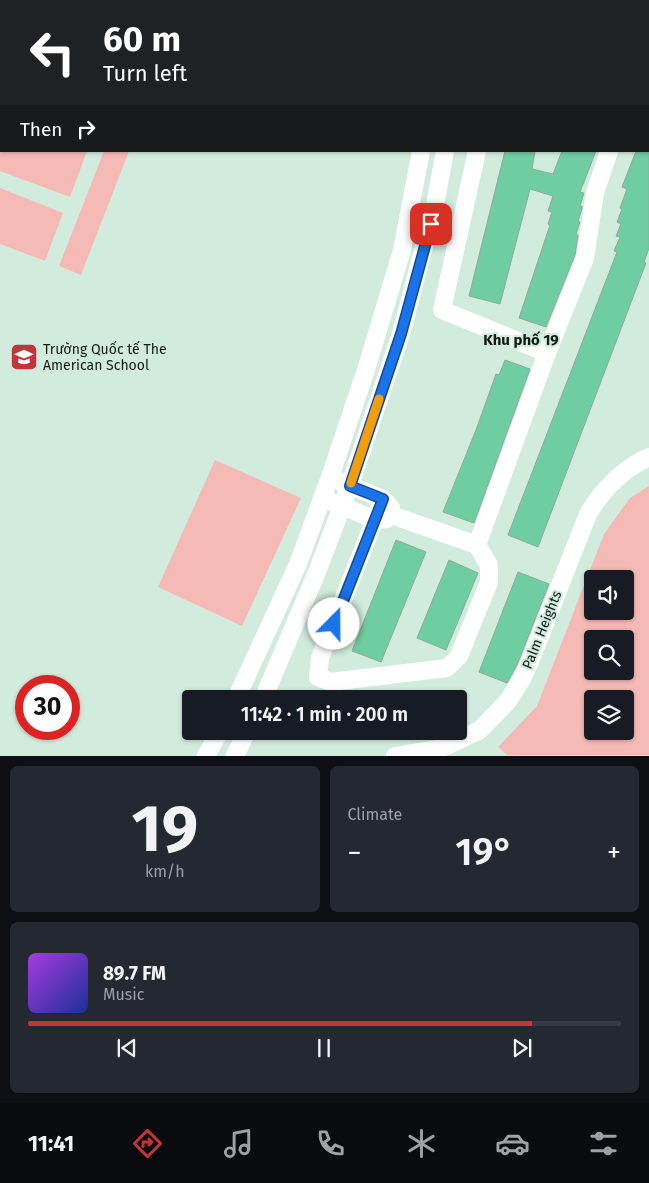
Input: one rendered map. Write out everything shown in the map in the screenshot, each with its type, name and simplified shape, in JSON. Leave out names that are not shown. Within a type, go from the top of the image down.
[{"type":"street","points":[[240,690],[298,564],[366,370],[402,250],[421,152]]},
{"type":"street","points":[[267,690],[317,572],[350,486],[401,334],[436,205],[445,152]]},
{"type":"street","points":[[477,152],[442,310],[547,353]]},
{"type":"street","points":[[477,545],[547,353],[585,258],[595,193],[609,152]]},
{"type":"street","name":"Palm Heights","points":[[397,755],[442,748],[480,730],[508,701],[519,685],[529,664],[588,514],[601,495],[616,479],[649,457]]},
{"type":"street","points":[[330,477],[383,499],[400,518]]},
{"type":"street","points":[[322,498],[376,520],[400,518],[477,545],[489,565],[489,582],[459,656],[446,668],[331,682],[318,677],[320,658],[376,520],[383,499]]},
{"type":"street","points":[[214,753],[218,740]]},
{"type":"street","points":[[235,756],[243,740]]},
{"type":"shaded area","points":[[0,152],[87,152],[70,197],[0,171]]},
{"type":"shaded area","points":[[104,152],[129,152],[81,275],[59,266]]},
{"type":"shaded area","points":[[0,188],[63,213],[45,261],[0,244]]},
{"type":"shaded area","points":[[215,460],[301,498],[242,626],[158,587]]},
{"type":"shaded area","points":[[649,486],[649,755],[507,755],[498,747],[537,706],[584,585],[584,620],[634,620],[634,570],[590,570],[604,534],[630,498]]},
{"type":"building","points":[[505,152],[535,152],[532,169],[553,174],[562,152],[596,152],[580,192],[584,193],[580,206],[582,206],[582,209],[576,234],[578,235],[575,255],[546,327],[519,318],[550,225],[548,224],[552,212],[548,211],[553,196],[530,189],[500,304],[469,296]]},
{"type":"building","points":[[636,152],[649,152],[649,248],[644,262],[646,263],[538,547],[508,535],[617,252],[614,251],[620,237],[616,236],[621,224],[617,222],[627,189],[622,187]]},
{"type":"building","points":[[505,360],[530,369],[474,523],[443,512],[496,374],[499,375]]},
{"type":"building","points":[[396,540],[426,552],[381,662],[352,651]]},
{"type":"building","points":[[449,560],[478,573],[446,650],[417,638]]},
{"type":"building","points":[[518,572],[549,584],[517,665],[507,683],[479,672]]},
{"type":"slow traffic","points":[[351,483],[379,399]]},
{"type":"place","name":"Trường Quốc tế The American School","points":[[24,357]]},
{"type":"district","name":"Khu phố 19","points":[[521,340]]},
{"type":"route","points":[[334,624],[383,499],[350,486],[401,334],[431,224]]}]
